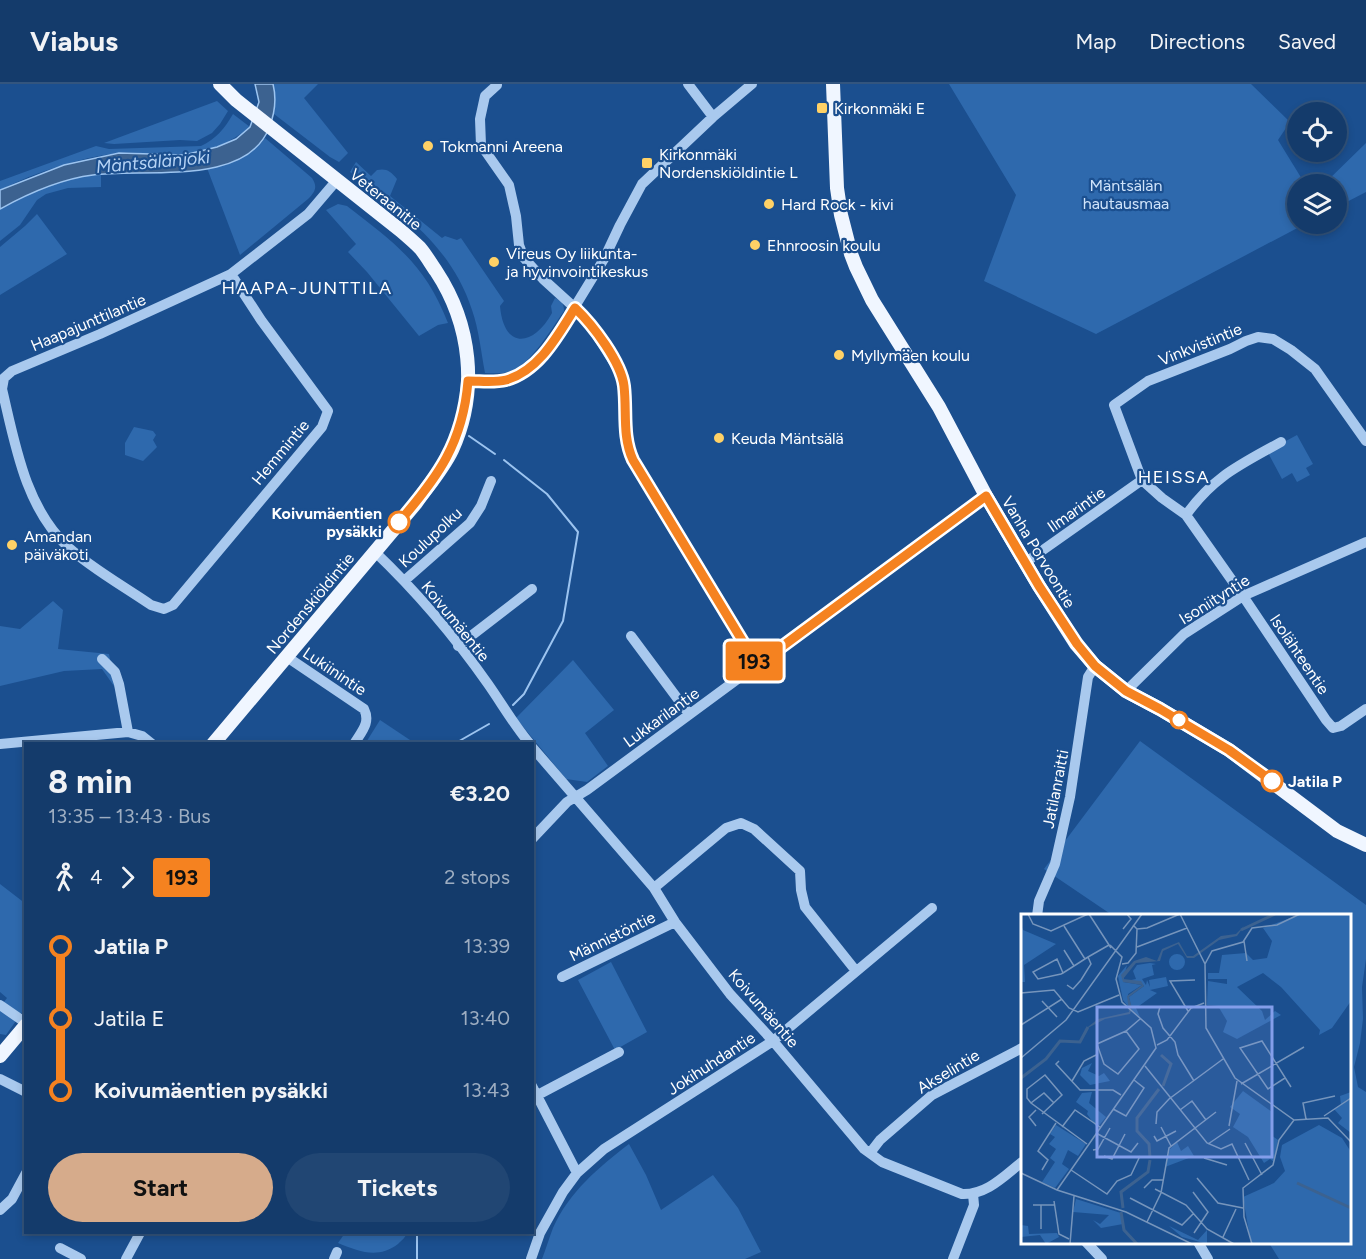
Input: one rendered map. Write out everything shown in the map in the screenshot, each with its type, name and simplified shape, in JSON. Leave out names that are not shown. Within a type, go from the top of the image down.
[{"type":"main road","name":"Veteraanitie","points":[[220,84],[248,110],[421,249],[449,292],[461,323],[468,361],[468,381]]},
{"type":"main road","name":"Vanha Porvoontie","points":[[833,84],[837,188],[850,254],[872,300],[939,407],[986,496],[1039,586],[1077,644],[1095,666],[1126,691],[1229,750],[1337,831],[1366,845]]},
{"type":"main road","name":"Nordenskiöldintie","points":[[215,742],[416,503],[451,452],[466,404],[468,381]]},
{"type":"main road","points":[[0,1056],[24,1026]]},
{"type":"street","points":[[688,84],[713,117]]},
{"type":"street","points":[[468,381],[505,380],[528,369],[552,344],[604,259],[642,184],[713,117],[752,84]]},
{"type":"street","points":[[497,85],[485,96],[479,125],[481,145],[509,185],[521,252],[543,279],[595,330],[620,372],[624,384],[627,446],[633,460],[757,665]]},
{"type":"street","name":"Haapajunttilantie","points":[[164,609],[151,605],[70,549],[57,536],[24,477],[2,389],[4,378],[12,371],[121,325],[231,274],[308,214],[336,180]]},
{"type":"street","name":"Hemmintie","points":[[164,609],[173,605],[322,427],[328,411],[261,320],[231,274]]},
{"type":"street","name":"Vinkvistintie","points":[[1142,480],[1114,405],[1148,381],[1258,337],[1273,339],[1292,350],[1315,369],[1366,441]]},
{"type":"street","points":[[1142,480],[1186,515],[1201,494],[1216,480],[1281,442]]},
{"type":"street","name":"Ilmarintie","points":[[1026,562],[1142,480]]},
{"type":"street","name":"Koulupolku","points":[[404,581],[470,523],[481,506],[491,481]]},
{"type":"street","name":"Lukkarilantie","points":[[534,837],[574,797],[587,790],[986,496]]},
{"type":"street","name":"Isolähteentie","points":[[1186,515],[1333,728],[1341,726],[1366,709]]},
{"type":"street","name":"Isoniityntie","points":[[1126,691],[1184,634],[1243,596],[1366,542]]},
{"type":"street","name":"Koivumäentie","points":[[374,551],[404,581],[458,645],[528,742]]},
{"type":"street","points":[[458,645],[532,589]]},
{"type":"street","points":[[631,636],[689,714]]},
{"type":"street","name":"Lukiinintie","points":[[287,657],[364,709],[367,723],[355,742]]},
{"type":"street","points":[[102,659],[115,672],[128,732]]},
{"type":"street","name":"Jatilanraitti","points":[[1037,914],[1039,901],[1055,864],[1071,787],[1088,677],[1095,666]]},
{"type":"street","points":[[0,744],[128,732],[142,736],[150,742]]},
{"type":"street","name":"Koivumäentie","points":[[534,749],[654,888],[675,922],[730,994],[870,1153],[882,1162],[957,1192],[973,1194]]},
{"type":"street","points":[[654,888],[726,828],[741,823],[754,829],[800,871],[805,907],[856,971]]},
{"type":"street","name":"Jokihuhdantie","points":[[531,1259],[540,1233],[563,1192],[577,1173],[604,1149],[773,1041],[932,908]]},
{"type":"street","name":"Männistöntie","points":[[562,976],[675,922]]},
{"type":"street","points":[[0,1005],[24,1023]]},
{"type":"street","name":"Akselintie","points":[[870,1153],[880,1140],[932,1095],[1021,1049]]},
{"type":"street","points":[[577,1173],[534,1094],[618,1052]]},
{"type":"street","points":[[0,1079],[24,1091]]},
{"type":"street","points":[[953,1259],[974,1205],[973,1194],[987,1188],[1021,1163]]},
{"type":"street","points":[[0,1210],[12,1199],[24,1177]]},
{"type":"street","points":[[126,1259],[139,1234]]},
{"type":"street","points":[[1088,1244],[1101,1259]]},
{"type":"street","points":[[1199,1244],[1208,1259]]},
{"type":"street","points":[[60,1248],[81,1259]]},
{"type":"green space","points":[[273,84],[318,84],[304,98],[348,153],[339,162],[274,114]]},
{"type":"green space","name":"Mäntsälän hautausmaa","points":[[949,84],[1251,84],[1287,119],[1287,126],[1278,140],[1287,155],[1287,162],[1292,162],[1299,174],[1287,174],[1287,233],[1096,334],[984,281],[1016,195]]},
{"type":"green space","points":[[217,101],[228,111],[212,133],[197,141],[104,143]]},
{"type":"green space","points":[[233,114],[250,127],[227,142],[210,149],[183,155],[118,153],[103,155],[28,177],[0,190],[0,181],[96,146],[109,149],[201,146],[220,133]]},
{"type":"green space","points":[[265,138],[312,178],[315,189],[308,199],[240,255],[207,168],[246,155]]},
{"type":"green space","points":[[1366,143],[1366,192],[1347,202],[1347,174],[1334,174]]},
{"type":"green space","points":[[356,162],[371,176],[377,170],[383,169],[390,172],[397,179],[390,196],[442,238],[445,236],[457,240],[461,238],[504,301],[500,306],[503,321],[507,331],[513,337],[521,339],[537,332],[552,313],[551,306],[555,298],[562,303],[564,311],[540,346],[525,362],[509,372],[485,373],[472,310],[463,287],[451,267],[438,248],[405,216],[350,172]]},
{"type":"green space","points":[[101,174],[101,187],[68,188],[46,194],[37,200],[20,225],[0,241],[0,209],[49,186],[74,178]]},
{"type":"green space","points":[[338,204],[347,206],[407,256],[429,285],[448,323],[438,325],[419,336],[348,252],[356,244],[326,210]]},
{"type":"green space","points":[[37,214],[67,254],[0,295],[0,247]]},
{"type":"green space","points":[[134,427],[153,431],[156,435],[153,440],[157,447],[143,461],[125,455],[125,443]]},
{"type":"green space","points":[[1297,435],[1313,464],[1306,468],[1310,475],[1297,482],[1292,473],[1282,479],[1267,451]]},
{"type":"green space","points":[[53,601],[63,610],[58,649],[109,654],[116,689],[102,669],[64,671],[0,686],[0,626],[20,629]]},
{"type":"green space","points":[[573,660],[614,710],[585,733],[608,766],[587,782],[566,779],[516,718]]},
{"type":"green space","points":[[380,720],[413,742],[366,742]]},
{"type":"green space","points":[[1140,741],[1366,905],[1366,959],[1362,987],[1363,1019],[1354,1067],[1358,1087],[1366,1092],[1366,1259],[1279,1259],[1270,1244],[1351,1244],[1351,914],[1111,914],[1044,869]]},
{"type":"green space","points":[[0,884],[24,902],[24,1009],[6,1035],[0,1034],[0,1007],[7,998],[0,992]]},
{"type":"green space","points":[[611,962],[647,1032],[615,1050],[578,980]]},
{"type":"green space","points":[[629,1144],[661,1210],[713,1175],[738,1208],[761,1252],[745,1259],[542,1259],[553,1228],[567,1203],[596,1171]]},
{"type":"green space","points":[[344,1234],[406,1234],[391,1249],[376,1253],[361,1251],[338,1243]]},
{"type":"water","name":"Mäntsälänjoki","points":[[255,84],[273,84],[274,112],[269,128],[257,147],[239,159],[216,167],[191,171],[114,173],[81,177],[45,188],[0,209],[0,190],[64,165],[119,153],[184,155],[217,147],[236,139],[250,127],[259,102]]},
{"type":"waterway","points":[[469,436],[495,454]]},
{"type":"waterway","points":[[504,460],[547,494],[578,532],[563,621],[524,694],[513,705]]},
{"type":"waterway","points":[[458,742],[489,724]]},
{"type":"waterway","points":[[417,1234],[417,1259]]},
{"type":"bus line","name":"193","points":[[399,522],[416,503],[451,452],[466,404],[468,381],[505,380],[528,369],[552,344],[575,308],[595,330],[620,372],[624,384],[627,446],[633,460],[757,665],[986,496],[1039,586],[1077,644],[1095,666],[1126,691],[1229,750],[1272,781]]},
{"type":"place","name":"Kirkonmäki E","points":[[822,108]]},
{"type":"place","name":"Tokmanni Areena","points":[[428,146]]},
{"type":"place","name":"Kirkonmäki Nordenskiöldintie L","points":[[647,163]]},
{"type":"place","name":"Hard Rock - kivi","points":[[769,204]]},
{"type":"place","name":"Ehnroosin koulu","points":[[755,245]]},
{"type":"place","name":"Vireus Oy liikunta- ja hyvinvointikeskus","points":[[494,262]]},
{"type":"place","name":"Myllymäen koulu","points":[[839,355]]},
{"type":"place","name":"Keuda Mäntsälä","points":[[719,438]]},
{"type":"place","name":"Koivumäentien pysäkki","points":[[399,522]]},
{"type":"place","name":"Amandan päiväkoti","points":[[12,545]]},
{"type":"place","name":"Jatila P","points":[[1272,781]]},
{"type":"district","name":"HAAPA-JUNTTILA","points":[[307,288]]},
{"type":"district","name":"HEISSA","points":[[1174,477]]}]
